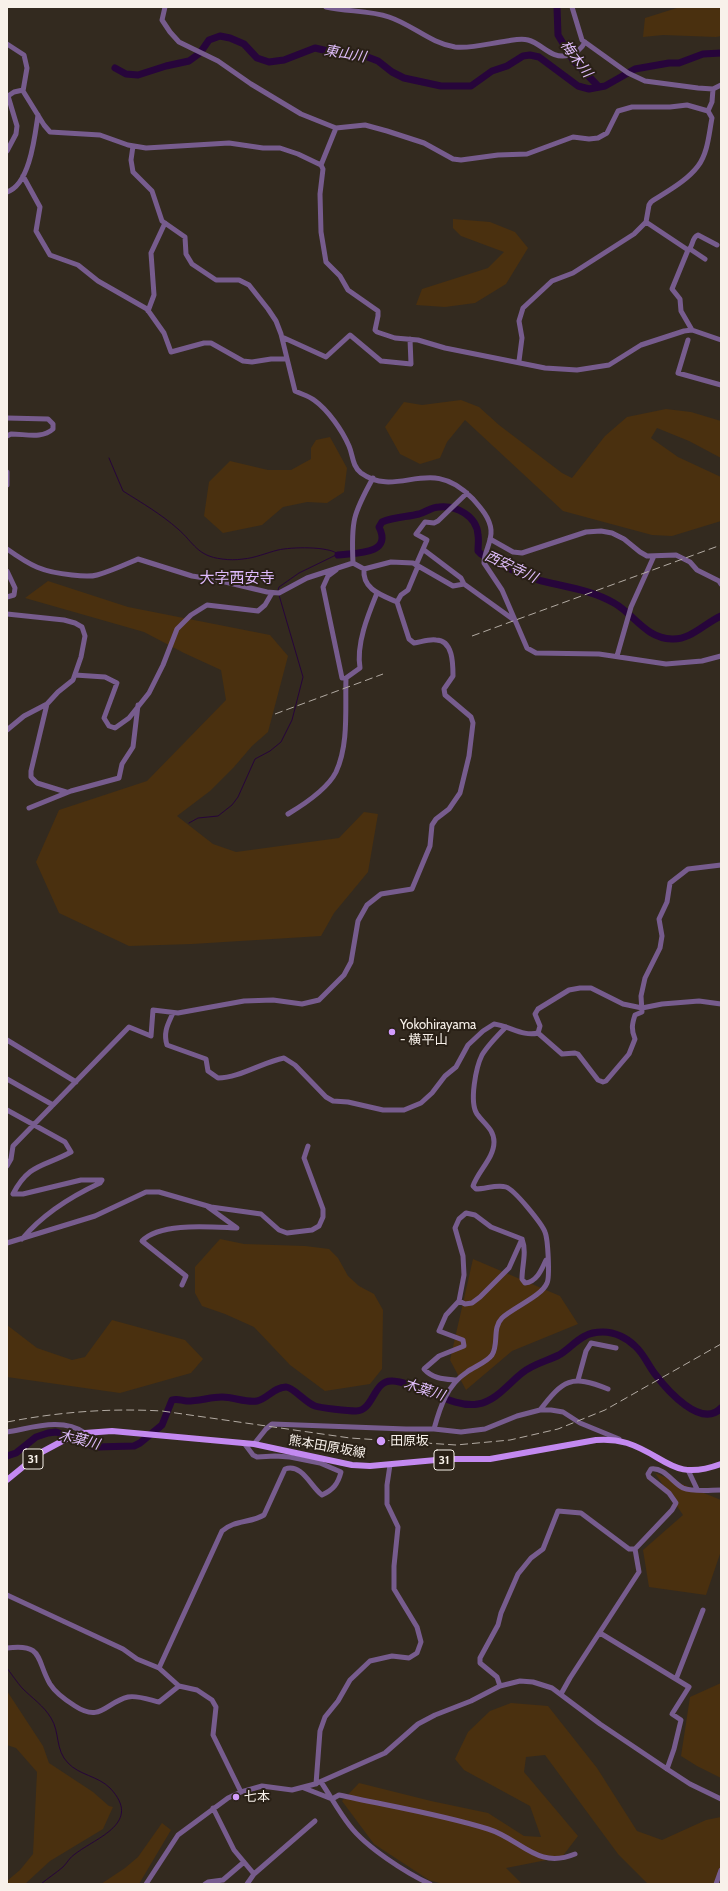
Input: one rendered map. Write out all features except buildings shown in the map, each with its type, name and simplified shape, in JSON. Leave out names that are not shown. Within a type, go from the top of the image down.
[{"type":"main road","name":"熊本田原坂線","points":[[7,1480],[40,1453],[62,1441],[84,1433],[112,1431],[254,1444],[352,1465],[370,1466],[440,1460],[490,1459],[596,1440],[610,1439],[627,1443],[666,1464],[688,1470],[702,1470],[721,1464]]},
{"type":"street","points":[[165,7],[162,20],[175,39],[218,61],[290,108],[336,128],[360,125],[372,127],[424,143],[446,156],[461,160],[498,155],[528,154],[573,137],[589,139],[598,138],[607,133],[618,111],[632,107],[670,107],[687,105],[708,112],[712,118],[709,137],[698,166],[675,186],[651,202],[649,205],[646,222],[634,234],[589,263],[545,285],[522,308],[519,321],[522,338],[519,361]]},
{"type":"street","points":[[326,7],[388,17],[407,24],[428,39],[445,45],[458,47],[516,39],[528,40],[550,53],[564,57],[573,54],[582,47],[585,42]]},
{"type":"street","points":[[572,7],[580,36],[585,42],[621,68],[645,81],[713,89],[721,85]]},
{"type":"street","points":[[7,44],[23,54],[27,68],[23,90],[44,125],[53,133],[100,135],[133,146],[146,148],[240,143],[263,148],[286,149],[321,165]]},
{"type":"street","points":[[708,112],[712,102],[713,89]]},
{"type":"street","points":[[7,151],[16,134],[18,126],[8,96],[14,92],[23,90]]},
{"type":"street","points":[[7,192],[15,189],[32,156],[38,115]]},
{"type":"street","points":[[336,128],[321,165],[320,194],[323,252],[327,264],[340,276],[348,290],[378,310],[375,330],[377,332],[395,338],[410,339],[445,348],[519,361],[553,369],[577,370],[602,367],[613,363],[641,345],[691,330],[721,340]]},
{"type":"street","points":[[133,146],[131,160],[134,172],[152,190],[159,214],[165,223],[185,237],[188,260],[216,280],[239,280],[249,285],[276,321],[282,337],[295,391],[313,399],[320,405],[336,425],[349,446],[356,467],[362,473],[374,478],[391,482],[424,477],[437,477],[452,482],[467,493],[480,507],[487,518],[491,529],[484,563],[502,590],[524,643],[528,648],[536,653],[617,656],[666,664],[702,661],[721,656]]},
{"type":"street","points":[[23,176],[40,207],[36,231],[50,255],[78,265],[98,281],[148,311],[164,333],[172,352],[204,343],[212,343],[243,361],[252,362],[271,359],[287,359]]},
{"type":"street","points":[[646,222],[705,259]]},
{"type":"street","points":[[148,311],[154,295],[151,253],[165,223]]},
{"type":"street","points":[[717,245],[698,235],[694,238],[672,289],[680,299],[681,311],[691,330],[678,373],[721,385]]},
{"type":"street","points":[[282,337],[326,357],[350,335],[381,361],[411,364],[410,339]]},
{"type":"street","points":[[7,418],[48,419],[53,424],[53,429],[48,434],[11,434],[7,436]]},
{"type":"street","points":[[7,472],[7,485]]},
{"type":"street","points":[[353,563],[352,530],[354,518],[359,504],[374,478]]},
{"type":"street","points":[[7,1166],[9,1154],[14,1146],[129,1027],[151,1036],[153,1010],[173,1013],[188,1012],[244,1001],[273,1000],[302,1004],[319,1000],[344,975],[351,962],[358,921],[367,905],[381,894],[412,888],[430,846],[432,826],[436,819],[449,809],[460,793],[469,756],[473,723],[471,718],[445,695],[444,689],[453,676],[453,662],[451,653],[446,643],[438,640],[414,643],[409,639],[397,602],[401,595],[408,590],[427,540],[416,534],[425,522],[434,524],[467,493]]},
{"type":"street","points":[[490,539],[513,552],[522,553],[586,532],[601,531],[624,539],[647,556],[676,555],[690,562],[697,570],[721,583]]},
{"type":"street","points":[[7,549],[26,563],[39,569],[54,573],[92,576],[112,570],[138,559],[192,576],[235,583],[272,593],[279,593],[308,578],[353,563],[364,569],[391,562],[404,562],[417,566],[453,586],[464,584]]},
{"type":"street","points":[[424,550],[460,578],[464,584],[515,621]]},
{"type":"street","points":[[617,656],[630,607],[654,556]]},
{"type":"street","points":[[338,568],[328,576],[323,587],[342,678]]},
{"type":"street","points":[[364,569],[364,578],[371,589],[397,602]]},
{"type":"street","points":[[7,571],[15,588],[14,595],[7,597]]},
{"type":"street","points":[[75,674],[105,677],[117,683],[104,718],[113,728],[125,722],[154,685],[177,629],[191,614],[207,605],[218,605],[258,611],[265,605],[272,593]]},
{"type":"street","points":[[288,814],[307,803],[335,773],[344,750],[346,678],[360,668],[359,661],[365,624],[377,593]]},
{"type":"street","points":[[7,614],[64,620],[82,627],[85,636],[73,680],[58,692],[47,704],[24,716],[7,730]]},
{"type":"street","points":[[47,704],[31,771],[31,778],[37,783],[66,792]]},
{"type":"street","points":[[29,808],[66,792],[119,778],[122,764],[133,747],[138,704]]},
{"type":"street","points":[[173,1013],[165,1030],[165,1038],[168,1045],[206,1059],[208,1071],[218,1078],[238,1074],[271,1060],[284,1058],[295,1065],[326,1097],[333,1100],[392,1112],[412,1107],[432,1093],[445,1076],[456,1067],[468,1045],[483,1031],[494,1024],[506,1026],[521,1033],[532,1035],[538,1034],[562,1054],[578,1054],[598,1080],[602,1082],[606,1081],[629,1054],[635,1039],[632,1033],[633,1023],[635,1015],[642,1012],[641,996],[644,978],[660,948],[662,936],[659,919],[667,902],[670,883],[688,869],[721,865]]},
{"type":"street","points":[[538,1034],[540,1026],[535,1014],[538,1009],[569,990],[592,988],[622,1004],[642,1008],[699,1000],[721,1004]]},
{"type":"street","points":[[434,1428],[443,1401],[456,1380],[491,1356],[495,1347],[497,1328],[502,1319],[543,1290],[549,1278],[545,1233],[539,1222],[514,1190],[505,1186],[476,1189],[473,1186],[490,1156],[494,1144],[492,1131],[477,1114],[474,1107],[475,1082],[483,1055],[506,1026]]},
{"type":"street","points":[[7,1040],[76,1082]]},
{"type":"street","points":[[7,1079],[52,1105]]},
{"type":"street","points":[[7,1110],[65,1142],[71,1152],[35,1167],[18,1184],[13,1194],[23,1194],[81,1180],[102,1180],[100,1183],[65,1203],[29,1231],[22,1239]]},
{"type":"street","points":[[7,1143],[14,1146]]},
{"type":"street","points":[[7,1243],[95,1216],[146,1192],[159,1192],[204,1205],[261,1214],[284,1232],[301,1233],[312,1230],[319,1226],[323,1217],[323,1210],[304,1158],[308,1146]]},
{"type":"street","points":[[182,1285],[186,1276],[142,1241],[151,1234],[161,1231],[199,1227],[236,1228],[204,1205]]},
{"type":"street","points":[[456,1380],[435,1377],[428,1374],[424,1369],[439,1356],[464,1346],[463,1340],[439,1331],[446,1315],[459,1302],[465,1267],[455,1228],[459,1219],[466,1213],[475,1215],[491,1227],[522,1239],[525,1252],[522,1279],[525,1283],[529,1283],[540,1274],[547,1260]]},
{"type":"street","points":[[459,1302],[465,1304],[472,1303],[509,1268],[522,1239]]},
{"type":"street","points":[[578,1380],[586,1351],[591,1342],[616,1348]]},
{"type":"street","points":[[540,1410],[557,1388],[578,1380],[608,1389]]},
{"type":"street","points":[[254,1444],[272,1424],[406,1429],[434,1428],[452,1432],[485,1429],[517,1416],[540,1410],[563,1412],[580,1423],[627,1443]]},
{"type":"street","points":[[7,1432],[60,1424],[78,1429],[84,1433]]},
{"type":"street","points":[[159,1668],[222,1531],[237,1523],[264,1515],[285,1469],[289,1468],[300,1471],[322,1495],[331,1491],[337,1484],[340,1476],[341,1472],[320,1463],[275,1456],[257,1457],[253,1455],[244,1444]]},
{"type":"street","points":[[390,1465],[387,1486],[387,1504],[398,1528],[394,1566],[394,1589],[417,1627],[421,1642],[417,1653],[409,1658],[392,1656],[370,1661],[350,1680],[338,1701],[325,1717],[320,1731],[319,1783],[350,1826],[361,1838],[401,1867],[430,1884]]},
{"type":"street","points":[[635,1549],[672,1510],[676,1503],[669,1493],[649,1477],[648,1474],[652,1468],[661,1470],[685,1489],[721,1490]]},
{"type":"street","points":[[688,1470],[697,1489]]},
{"type":"street","points":[[500,1686],[497,1677],[480,1663],[480,1658],[498,1625],[501,1613],[518,1574],[531,1558],[542,1549],[558,1512],[581,1513],[629,1548],[635,1549]]},
{"type":"street","points":[[561,1694],[639,1572],[635,1549]]},
{"type":"street","points":[[7,1595],[123,1649],[137,1659],[159,1668],[178,1686],[197,1690],[214,1702],[216,1707],[213,1735],[241,1792]]},
{"type":"street","points":[[676,1679],[703,1610]]},
{"type":"street","points":[[600,1633],[689,1687],[672,1714],[681,1720],[674,1749],[666,1769]]},
{"type":"street","points":[[7,1648],[21,1646],[34,1652],[40,1658],[50,1684],[76,1707],[86,1711],[98,1713],[102,1712],[117,1701],[130,1697],[158,1702],[178,1686]]},
{"type":"street","points":[[146,1884],[178,1835],[228,1798],[241,1792],[262,1786],[292,1790],[319,1783],[385,1753],[418,1724],[435,1715],[472,1701],[500,1686],[520,1681],[533,1682],[548,1686],[666,1769],[690,1784],[721,1799]]},
{"type":"street","points":[[304,1788],[332,1799]]},
{"type":"street","points":[[332,1799],[339,1795],[464,1822],[488,1829],[541,1858],[566,1858],[575,1854]]},
{"type":"street","points":[[213,1808],[234,1850],[254,1874]]},
{"type":"street","points":[[247,1884],[254,1874],[315,1821]]},
{"type":"street","points":[[205,1884],[208,1882],[223,1880],[244,1862]]},
{"type":"street","points":[[716,1884],[721,1870]]},
{"type":"shaded area","points":[[680,7],[721,7],[721,36],[663,35],[643,37],[645,18]]},
{"type":"shaded area","points":[[453,219],[490,222],[515,232],[528,248],[506,284],[475,303],[445,307],[416,305],[422,289],[488,268],[504,252],[461,236],[453,228]]},
{"type":"shaded area","points":[[461,400],[479,407],[499,425],[562,473],[572,478],[605,436],[627,417],[666,409],[691,412],[721,421],[721,458],[689,441],[657,428],[651,438],[678,457],[721,477],[721,521],[672,536],[652,535],[563,511],[465,420],[447,442],[440,458],[420,464],[400,454],[385,427],[404,402],[422,405]]},
{"type":"shaded area","points":[[330,437],[347,468],[344,492],[327,503],[307,502],[283,507],[262,525],[223,533],[204,516],[209,482],[230,461],[268,470],[291,470],[311,459],[311,448],[316,440]]},
{"type":"shaded area","points":[[48,581],[128,607],[270,635],[288,656],[268,732],[252,746],[210,791],[177,816],[213,844],[236,852],[339,838],[364,812],[378,814],[368,872],[334,913],[321,936],[192,944],[129,946],[59,913],[36,862],[59,810],[147,781],[226,700],[221,670],[144,632],[25,598]]},
{"type":"shaded area","points":[[220,1239],[244,1244],[305,1246],[329,1249],[338,1258],[348,1276],[359,1286],[374,1294],[383,1310],[382,1369],[370,1384],[325,1391],[290,1365],[254,1327],[202,1306],[195,1293],[195,1267]]},
{"type":"shaded area","points":[[473,1259],[560,1296],[578,1324],[512,1351],[466,1390],[450,1360]]},
{"type":"shaded area","points":[[112,1320],[185,1340],[203,1359],[191,1373],[120,1393],[7,1377],[7,1325],[37,1348],[72,1360],[85,1357]]},
{"type":"shaded area","points":[[655,1473],[721,1500],[721,1551],[706,1595],[649,1587],[643,1550],[683,1515]]},
{"type":"shaded area","points":[[721,1683],[721,1778],[681,1756],[690,1697]]},
{"type":"shaded area","points":[[7,1691],[43,1746],[49,1763],[93,1792],[109,1806],[113,1807],[103,1829],[50,1861],[25,1884],[7,1884],[7,1881],[20,1870],[33,1854],[37,1772],[16,1748],[7,1745]]},
{"type":"shaded area","points":[[511,1703],[548,1706],[597,1768],[637,1831],[662,1840],[706,1820],[721,1817],[721,1884],[648,1884],[618,1854],[545,1755],[526,1757],[524,1772],[578,1836],[562,1857],[506,1868],[522,1884],[443,1884],[429,1880],[374,1844],[342,1801],[359,1783],[431,1801],[488,1813],[524,1836],[541,1837],[530,1806],[464,1770],[455,1759],[468,1732],[490,1711]]},
{"type":"shaded area","points":[[162,1823],[171,1830],[139,1884],[101,1884],[125,1868],[138,1857]]},
{"type":"waterway","name":"梅木川","points":[[557,7],[558,35],[573,60],[598,86]]},
{"type":"waterway","name":"東山川","points":[[115,68],[126,74],[138,75],[166,66],[189,61],[200,53],[209,40],[220,36],[230,38],[244,44],[257,58],[269,62],[284,60],[315,48],[345,55],[365,56],[378,61],[392,72],[404,78],[441,86],[471,86],[492,71],[507,66],[523,56],[530,55],[539,57],[578,86],[589,89],[605,86],[635,69],[669,63],[679,63],[703,54],[721,53]]},
{"type":"waterway","points":[[109,458],[123,491],[165,518],[201,552],[207,555],[222,559],[238,560],[291,548],[318,548],[333,551],[338,554],[299,573],[279,587],[278,590]]},
{"type":"waterway","name":"西安寺川","points":[[338,555],[362,553],[377,548],[381,543],[382,536],[379,527],[382,522],[419,514],[436,507],[446,507],[459,510],[470,517],[474,522],[477,528],[478,551],[481,554],[526,576],[588,592],[606,599],[621,608],[647,630],[663,638],[679,639],[685,637],[721,616]]},
{"type":"waterway","points":[[189,823],[198,818],[218,816],[232,805],[238,797],[255,759],[270,751],[281,742],[292,720],[303,677],[279,595]]},
{"type":"waterway","name":"木葉川","points":[[7,1456],[16,1453],[36,1437],[56,1432],[95,1447],[134,1446],[162,1425],[172,1400],[176,1399],[191,1401],[222,1397],[257,1401],[278,1389],[286,1387],[315,1406],[356,1411],[362,1410],[367,1406],[381,1385],[386,1382],[393,1381],[414,1386],[458,1403],[469,1405],[478,1404],[502,1392],[526,1370],[559,1355],[587,1335],[598,1332],[616,1334],[632,1343],[641,1352],[652,1371],[660,1381],[685,1405],[694,1411],[704,1414],[713,1413],[721,1408]]},
{"type":"waterway","points":[[7,1668],[22,1688],[51,1718],[56,1729],[59,1747],[68,1763],[72,1767],[100,1781],[110,1788],[119,1800],[122,1811],[119,1820],[113,1828],[73,1855],[63,1867],[41,1884]]},
{"type":"railway","points":[[472,636],[721,545]]},
{"type":"railway","points":[[275,714],[383,674]]},
{"type":"railway","points":[[7,1422],[84,1412],[142,1410],[162,1411],[350,1438],[456,1445],[510,1440],[558,1429],[605,1410],[721,1344]]},
{"type":"place","name":"Yokohirayama - 横平山","points":[[392,1032]]},
{"type":"place","name":"田原坂","points":[[381,1441]]},
{"type":"place","name":"七本","points":[[236,1797]]},
{"type":"district","name":"大字西安寺","points":[[237,579]]}]
